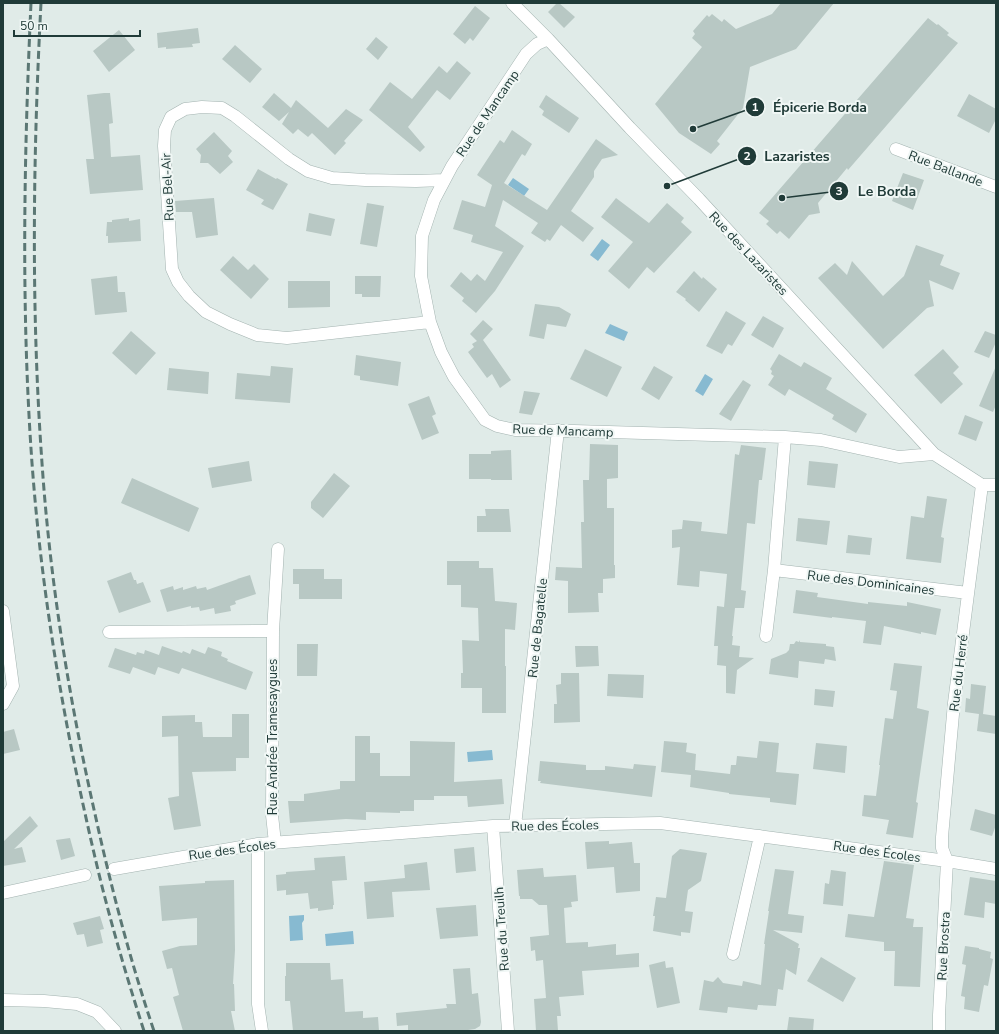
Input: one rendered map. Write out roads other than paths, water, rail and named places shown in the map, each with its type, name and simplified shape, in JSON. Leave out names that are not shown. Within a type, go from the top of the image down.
[{"type":"street","name":"Rue des Lazaristes","points":[[512,3],[699,199],[934,454],[982,485]]},
{"type":"street","name":"Rue de Mancamp","points":[[548,39],[538,44],[526,54],[452,166],[434,200],[422,236],[421,276],[430,322],[441,352],[454,377],[485,420],[496,426],[516,430],[785,437],[821,440],[899,457],[934,454]]},
{"type":"street","name":"Rue Bel-Air","points":[[430,322],[287,338],[257,335],[206,312],[189,296],[178,282],[172,269],[164,146],[165,130],[171,117],[185,110],[202,107],[222,108],[235,116],[289,159],[308,171],[332,178],[416,181],[444,180]]},
{"type":"street","name":"Rue Ballande","points":[[896,149],[996,187]]},
{"type":"street","name":"Rue de Bagatelle","points":[[515,826],[558,430]]},
{"type":"street","points":[[766,636],[774,570],[785,437]]},
{"type":"street","points":[[982,485],[996,485]]},
{"type":"street","name":"Rue du Herré","points":[[947,861],[942,848],[942,837],[954,703],[982,485]]},
{"type":"street","name":"Rue Andrée Tramesaygues","points":[[275,843],[272,815],[273,631],[278,549]]},
{"type":"street","name":"Rue des Dominicaines","points":[[774,570],[968,593]]},
{"type":"street","points":[[3,611],[13,686],[3,704]]},
{"type":"street","points":[[109,632],[273,631]]},
{"type":"street","name":"Rue des Écoles","points":[[114,869],[258,844],[493,826],[660,823],[947,861],[996,869]]},
{"type":"street","name":"Rue du Treuilh","points":[[493,826],[508,1031]]},
{"type":"street","points":[[733,954],[760,836]]},
{"type":"street","points":[[258,844],[258,1004],[262,1031]]},
{"type":"street","name":"Rue Brostra","points":[[939,1031],[947,861]]},
{"type":"street","points":[[3,893],[85,875]]},
{"type":"street","points":[[3,1000],[44,1001],[77,1004],[97,1012],[115,1031]]},
{"type":"water","points":[[513,178],[529,189],[524,196],[508,185]]},
{"type":"water","points":[[602,239],[610,245],[598,261],[590,255]]},
{"type":"water","points":[[610,324],[628,332],[624,341],[605,333]]},
{"type":"water","points":[[705,374],[713,379],[703,396],[695,391]]},
{"type":"water","points":[[492,750],[493,760],[468,762],[467,752]]},
{"type":"water","points":[[304,915],[304,920],[302,923],[303,940],[290,941],[289,916]]},
{"type":"water","points":[[353,931],[354,944],[326,946],[325,934]]},
{"type":"railway","points":[[31,3],[25,175],[25,291],[26,348],[36,514],[57,668],[86,820],[108,910],[144,1031]]},
{"type":"railway","points":[[41,3],[36,118],[34,233],[38,406],[50,551],[55,596],[69,684],[101,841],[114,896],[154,1031]]},
{"type":"place","name":"Épicerie Borda","points":[[693,129]]},
{"type":"place","name":"Lazaristes","points":[[667,186]]},
{"type":"place","name":"Le Borda","points":[[782,198]]}]
